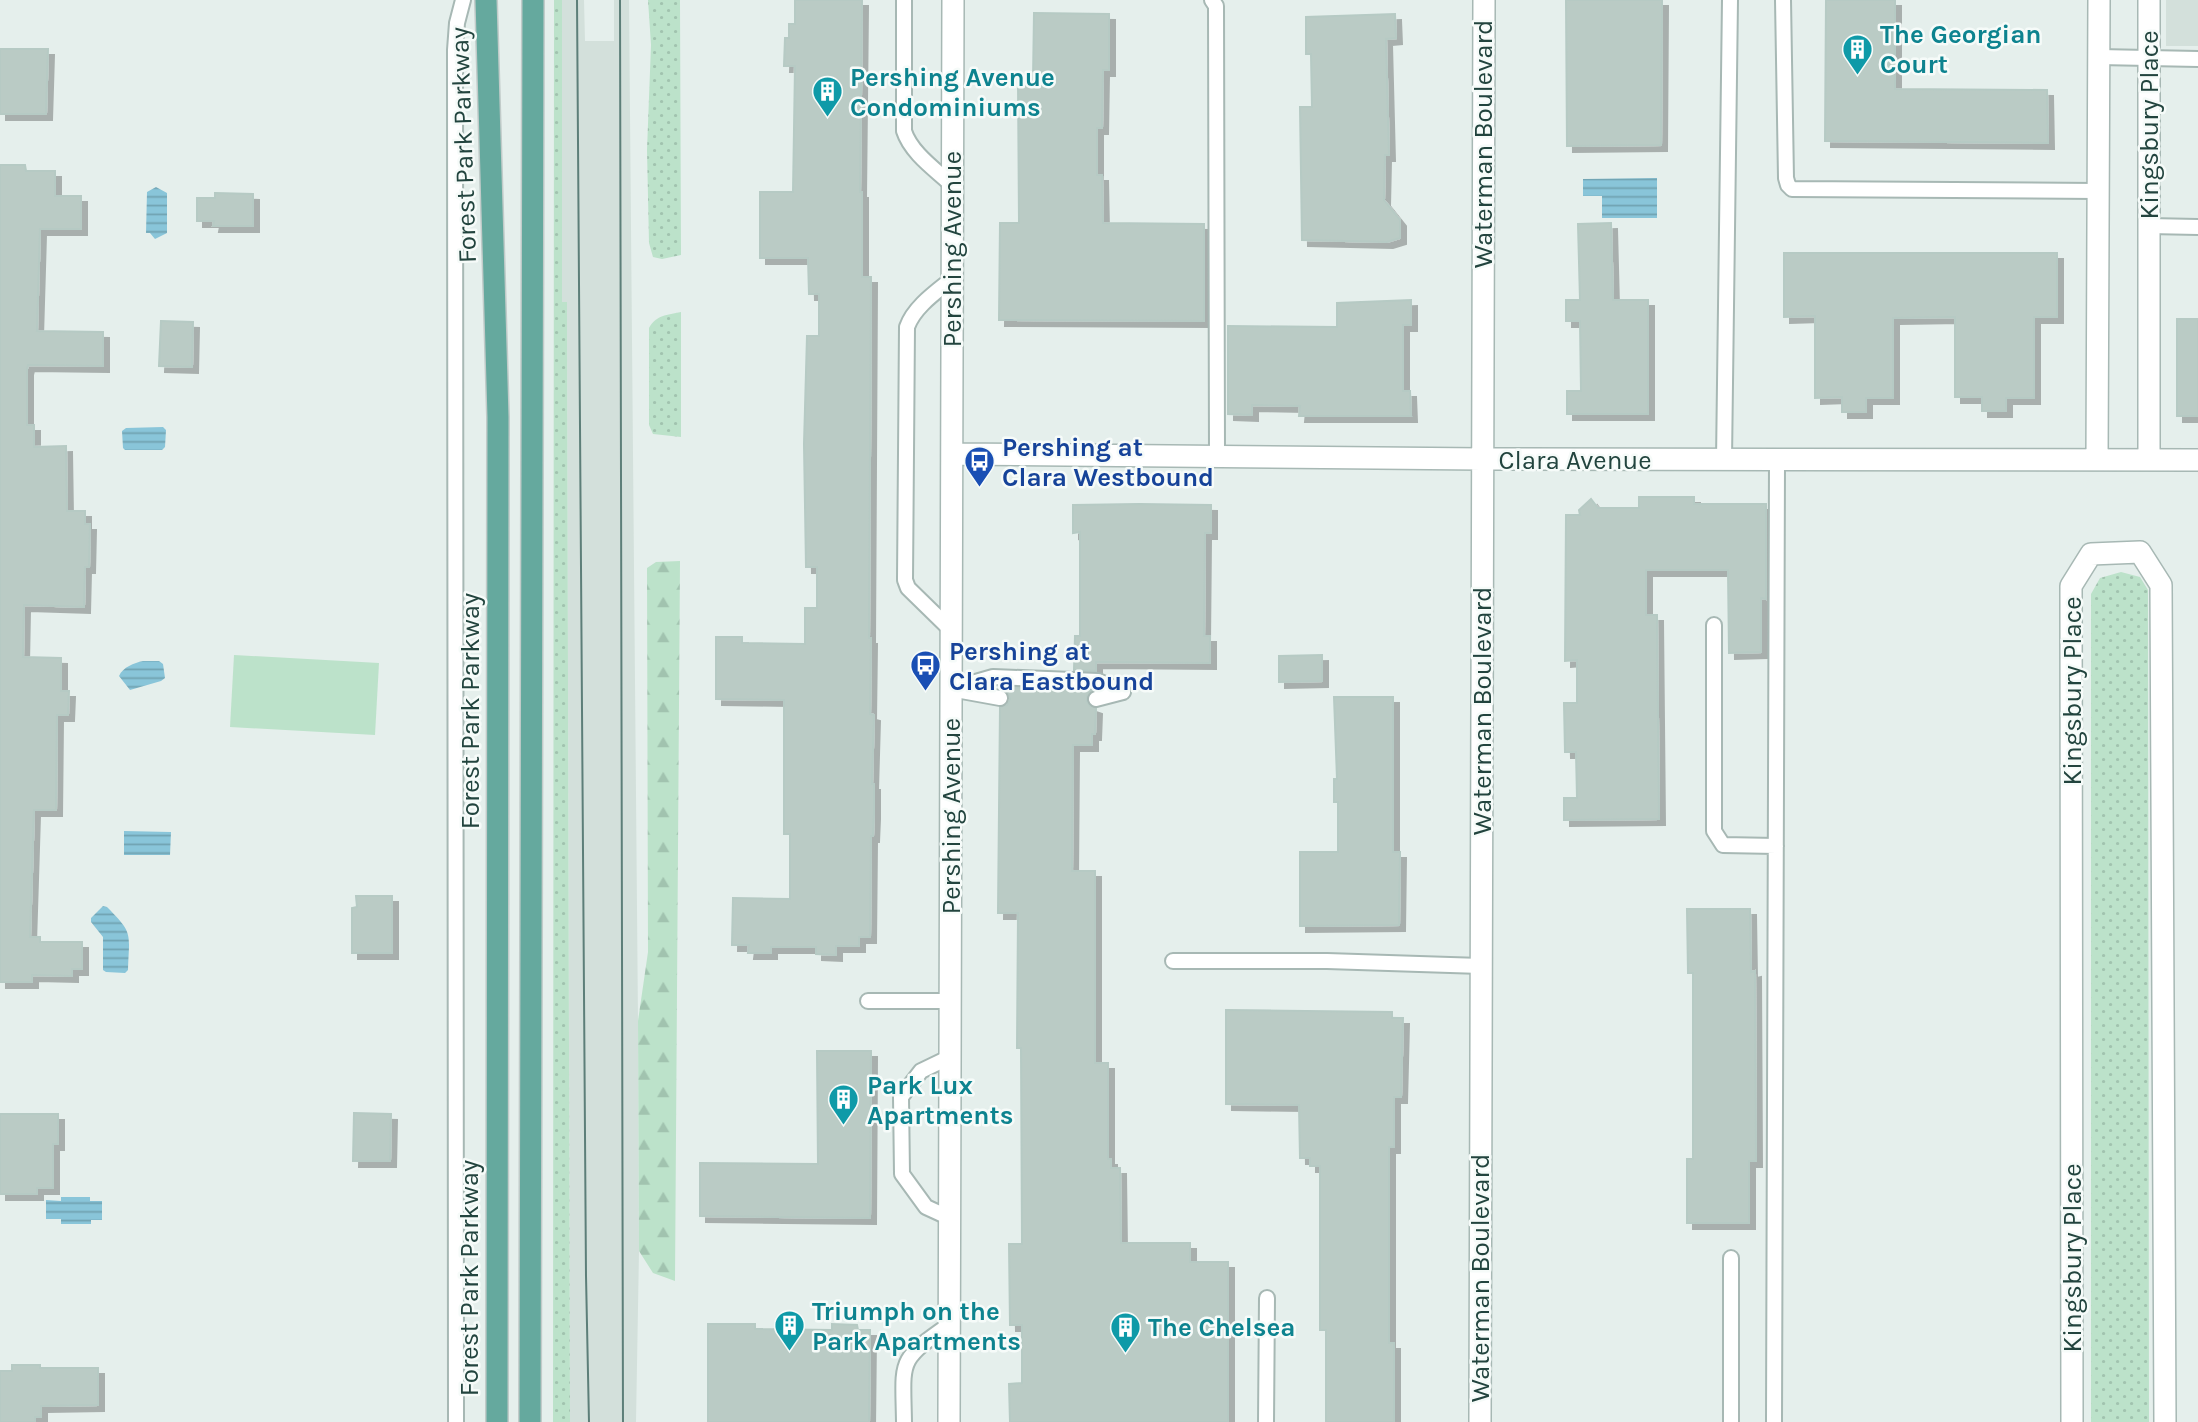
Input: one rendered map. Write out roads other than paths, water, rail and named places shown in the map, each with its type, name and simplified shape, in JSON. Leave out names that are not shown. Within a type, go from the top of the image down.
[{"type":"main road","name":"Forest Park Parkway","points":[[486,0],[498,417],[497,1422]]},
{"type":"main road","points":[[530,1422],[533,0]]},
{"type":"street","name":"Pershing Avenue","points":[[949,1422],[953,0]]},
{"type":"street","name":"Waterman Boulevard","points":[[1480,1422],[1484,0]]},
{"type":"street","name":"Kingsbury Place","points":[[2096,459],[2099,0]]},
{"type":"street","name":"Kingsbury Place","points":[[2148,460],[2149,0]]},
{"type":"street","name":"Clara Avenue","points":[[951,454],[1482,459],[2198,460]]},
{"type":"street","name":"Kingsbury Place","points":[[2072,1422],[2071,586],[2091,554],[2140,552],[2161,585],[2165,1422]]},
{"type":"lane","points":[[456,1422],[455,50],[463,0]]},
{"type":"lane","points":[[904,0],[904,131],[907,140],[952,185]]},
{"type":"lane","points":[[1212,0],[1216,6],[1217,457]]},
{"type":"lane","points":[[1724,460],[1730,0]]},
{"type":"lane","points":[[1783,0],[1786,178],[1792,189],[2098,191]]},
{"type":"lane","points":[[2099,57],[2198,59]]},
{"type":"lane","points":[[2149,226],[2198,227]]},
{"type":"lane","points":[[951,630],[908,588],[905,567],[907,327],[910,318],[924,303],[952,279]]},
{"type":"lane","points":[[1774,1422],[1777,460]]},
{"type":"lane","points":[[1714,625],[1714,831],[1723,845],[1776,846]]},
{"type":"lane","points":[[951,689],[993,677],[1098,681],[1123,692],[1096,699]]},
{"type":"lane","points":[[951,689],[1000,698]]},
{"type":"lane","points":[[1172,961],[1327,961],[1481,966]]},
{"type":"lane","points":[[868,1001],[950,1001]]},
{"type":"lane","points":[[950,1057],[921,1071],[901,1097],[902,1174],[926,1208],[950,1218]]},
{"type":"lane","points":[[1731,1258],[1731,1422]]},
{"type":"lane","points":[[1266,1422],[1267,1298]]},
{"type":"lane","points":[[904,1422],[904,1367],[914,1349],[949,1325]]},
{"type":"water","points":[[1657,178],[1657,218],[1602,218],[1602,196],[1583,196],[1583,179]]},
{"type":"water","points":[[156,187],[167,193],[167,233],[155,239],[150,233],[146,233],[147,192]]},
{"type":"water","points":[[163,427],[166,430],[165,447],[162,450],[123,448],[122,431],[126,428]]},
{"type":"water","points":[[143,661],[159,661],[163,664],[165,678],[130,690],[119,676],[126,668]]},
{"type":"water","points":[[124,831],[171,832],[170,855],[124,855]]},
{"type":"water","points":[[103,906],[116,916],[128,935],[128,970],[125,973],[103,970],[103,937],[91,922],[91,918]]},
{"type":"water","points":[[61,1197],[90,1197],[90,1201],[102,1201],[102,1220],[91,1220],[91,1224],[61,1224],[61,1219],[46,1219],[46,1200],[61,1201]]},
{"type":"tram line","points":[[577,0],[589,1422]]},
{"type":"tram line","points":[[620,0],[623,1422]]},
{"type":"place","name":"The Georgian Court","points":[[1857,76]]},
{"type":"place","name":"Pershing Avenue Condominiums","points":[[827,119]]},
{"type":"place","name":"Pershing at Clara Westbound","points":[[979,489]]},
{"type":"place","name":"Pershing at Clara Eastbound","points":[[926,693]]},
{"type":"place","name":"Park Lux Apartments","points":[[844,1127]]},
{"type":"place","name":"Triumph on the Park Apartments","points":[[789,1353]]},
{"type":"place","name":"The Chelsea","points":[[1125,1354]]}]
